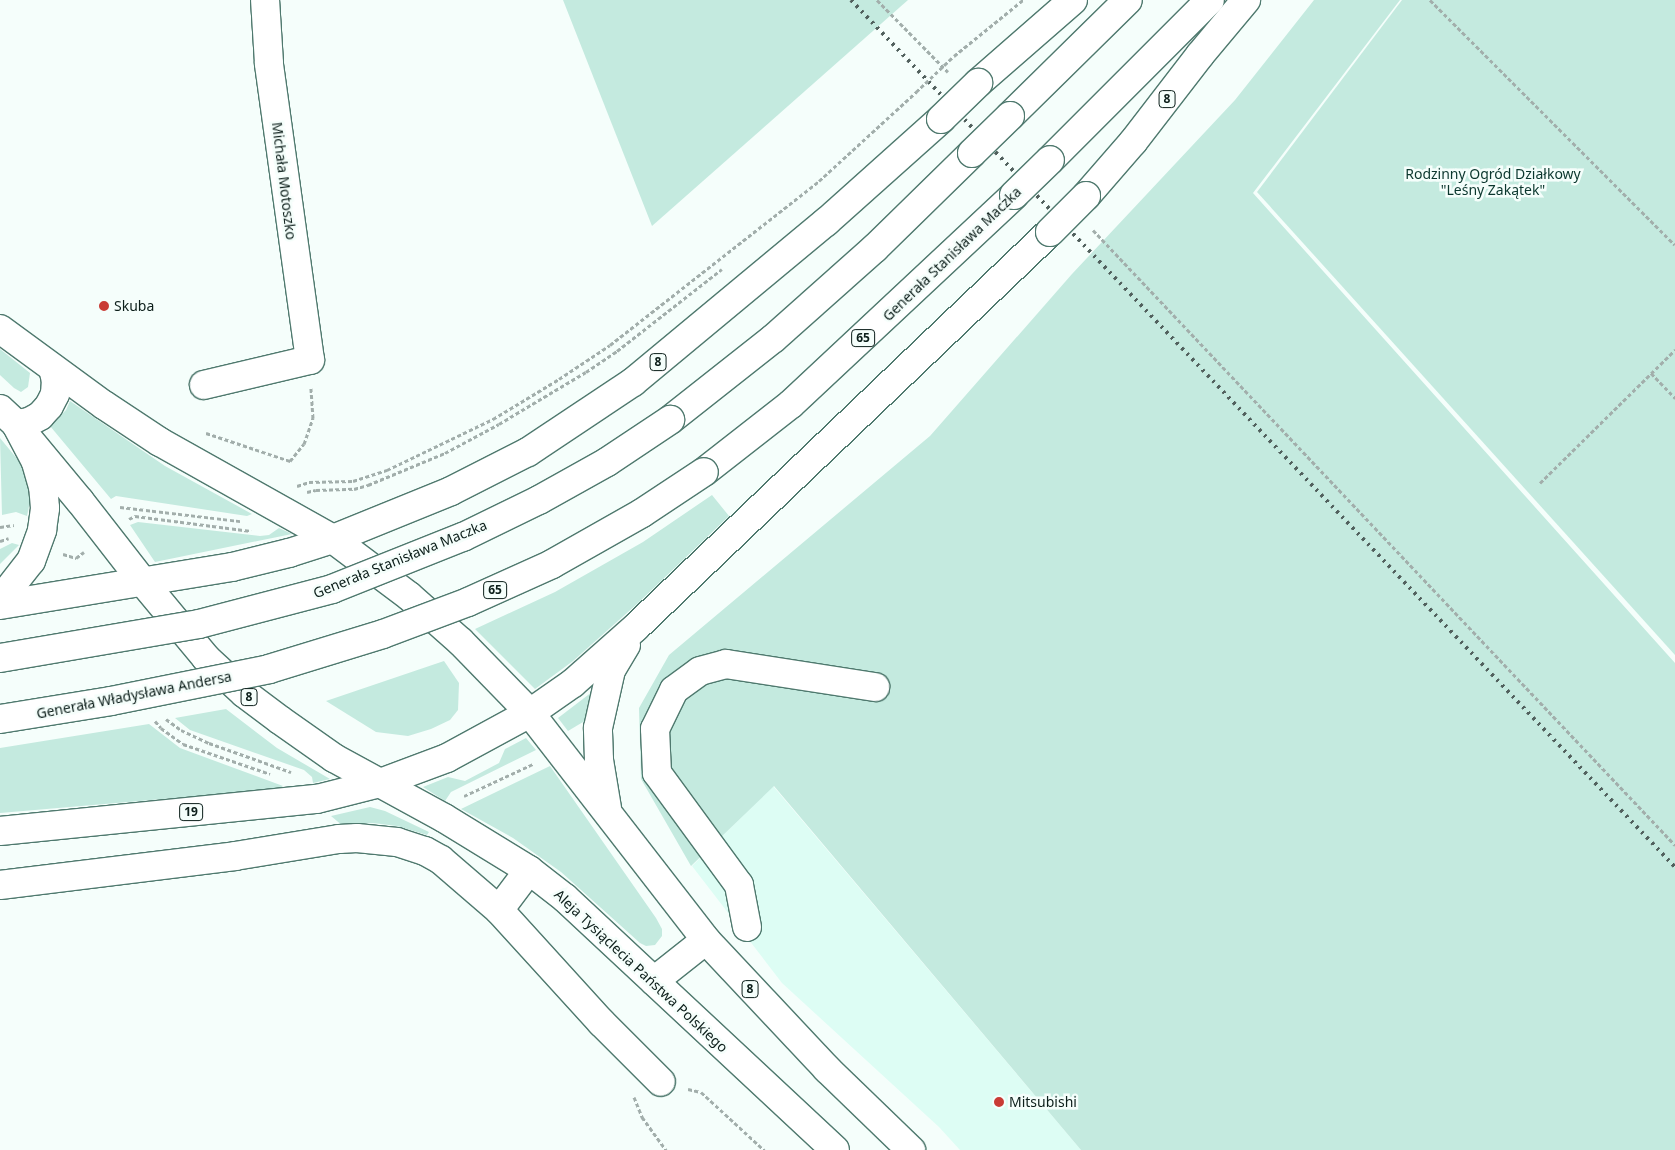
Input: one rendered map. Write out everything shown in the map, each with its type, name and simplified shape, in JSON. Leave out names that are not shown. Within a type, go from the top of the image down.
[{"type":"main road","name":"Michała Motoszko","points":[[265,0],[269,63],[310,360]]},
{"type":"main road","name":"8","points":[[143,582],[232,567],[333,539],[451,491],[528,452],[633,382],[826,222],[1072,0]]},
{"type":"main road","name":"Generała Stanisława Maczka","points":[[0,658],[199,624],[332,589],[463,537],[539,500],[607,462],[670,420],[774,338],[874,249],[1128,0]]},
{"type":"main road","name":"Generała Stanisława Maczka","points":[[269,669],[383,634],[477,598],[552,564],[642,513],[704,472],[798,398],[1014,195],[1210,0]]},
{"type":"main road","name":"8","points":[[911,1150],[827,1069],[706,940],[608,812],[599,760],[598,728],[611,670],[635,628],[1086,196],[1133,142],[1200,55],[1246,0]]},
{"type":"main road","points":[[0,329],[160,442],[333,539],[416,603],[483,663],[530,713],[608,812]]},
{"type":"main road","points":[[204,385],[310,360]]},
{"type":"main road","points":[[8,416],[29,422],[40,416],[49,406],[55,394],[56,381],[53,368]]},
{"type":"main road","points":[[8,416],[101,527],[143,582]]},
{"type":"main road","points":[[0,595],[8,590],[31,561],[39,539],[44,508],[43,486],[36,462],[8,416]]},
{"type":"main road","points":[[0,605],[80,590],[143,582]]},
{"type":"main road","name":"8","points":[[143,582],[206,658],[244,692],[334,758],[380,783]]},
{"type":"main road","points":[[380,783],[448,758],[530,713],[573,683],[635,628]]},
{"type":"main road","points":[[747,927],[739,885],[657,773],[655,729],[674,690],[700,671],[726,664],[875,687]]},
{"type":"main road","name":"Generała Władysława Andersa","points":[[0,719],[111,701],[269,669]]},
{"type":"main road","name":"19","points":[[0,831],[317,799],[380,783]]},
{"type":"main road","name":"Aleja Tysiąclecia Państwa Polskiego","points":[[380,783],[444,818],[530,870],[605,932],[654,981],[835,1150]]},
{"type":"main road","points":[[0,885],[235,856],[357,838],[397,842],[425,851],[441,860],[499,910],[602,1023],[661,1082]]},
{"type":"main road","points":[[499,910],[530,870]]},
{"type":"main road","points":[[654,981],[706,940]]},
{"type":"path","points":[[876,0],[951,75]]},
{"type":"path","points":[[101,527],[135,516],[248,531],[261,531],[276,524],[289,488],[309,482],[353,481],[412,460],[493,419],[610,345],[819,181],[954,56],[1023,0]]},
{"type":"path","points":[[1430,0],[1675,245]]},
{"type":"path","points":[[1088,224],[1675,844]]},
{"type":"path","points":[[0,527],[28,525],[39,539],[76,558],[101,527],[113,508],[127,506],[250,521],[260,520],[305,493],[316,490],[354,489],[368,485],[445,452],[500,424],[586,372],[617,351],[722,268]]},
{"type":"path","points":[[1540,483],[1675,350]]},
{"type":"path","points":[[201,432],[290,461],[304,444],[314,418],[310,360]]},
{"type":"path","points":[[1651,373],[1675,398]]},
{"type":"path","points":[[661,1082],[701,1092],[764,1150]]},
{"type":"shaded area","points":[[773,786],[1081,1150],[960,1150],[939,1127],[782,983],[692,866]]},
{"type":"green space","points":[[563,0],[908,0],[652,226]]},
{"type":"green space","points":[[1314,0],[1400,0],[1253,193],[1675,663],[1675,1150],[1081,1150],[774,786],[691,866],[641,779],[639,708],[669,655],[930,436],[1072,274],[1235,100]]},
{"type":"green space","name":"Rodzinny Ogród Działkowy \"Leśny Zakątek\"","points":[[1402,0],[1675,0],[1675,655],[1257,192]]},
{"type":"green space","points":[[0,349],[30,373],[28,387],[21,392],[0,375]]},
{"type":"green space","points":[[70,401],[165,466],[252,514],[247,516],[116,496],[111,499],[50,426],[66,410]]},
{"type":"green space","points":[[0,438],[23,466],[31,497],[27,516],[16,512],[2,515]]},
{"type":"green space","points":[[712,495],[729,516],[637,604],[573,661],[535,689],[475,629],[555,592],[643,542]]},
{"type":"green space","points":[[138,522],[260,536],[269,535],[279,528],[292,534],[155,562],[130,525]]},
{"type":"green space","points":[[12,543],[19,545],[0,564],[0,549]]},
{"type":"green space","points":[[444,661],[459,683],[458,710],[450,720],[431,729],[408,736],[376,732],[326,701]]},
{"type":"green space","points":[[592,692],[588,719],[568,731],[558,718]]},
{"type":"green space","points":[[226,709],[277,748],[330,779],[313,783],[312,777],[304,770],[190,730],[175,718]]},
{"type":"green space","points":[[149,724],[180,748],[283,786],[279,789],[0,813],[0,748]]},
{"type":"green space","points":[[526,738],[536,750],[451,792],[445,801],[423,787],[448,777],[465,781],[499,763],[505,749]]},
{"type":"green space","points":[[550,766],[656,918],[662,929],[662,936],[655,945],[646,946],[640,943],[561,872],[513,838],[461,809]]},
{"type":"green space","points":[[370,807],[385,811],[429,832],[427,835],[397,826],[373,823],[343,826],[331,816]]},
{"type":"railway","points":[[851,0],[1675,867]]},
{"type":"place","name":"Skuba","points":[[104,306]]},
{"type":"place","name":"Mitsubishi","points":[[999,1102]]}]
